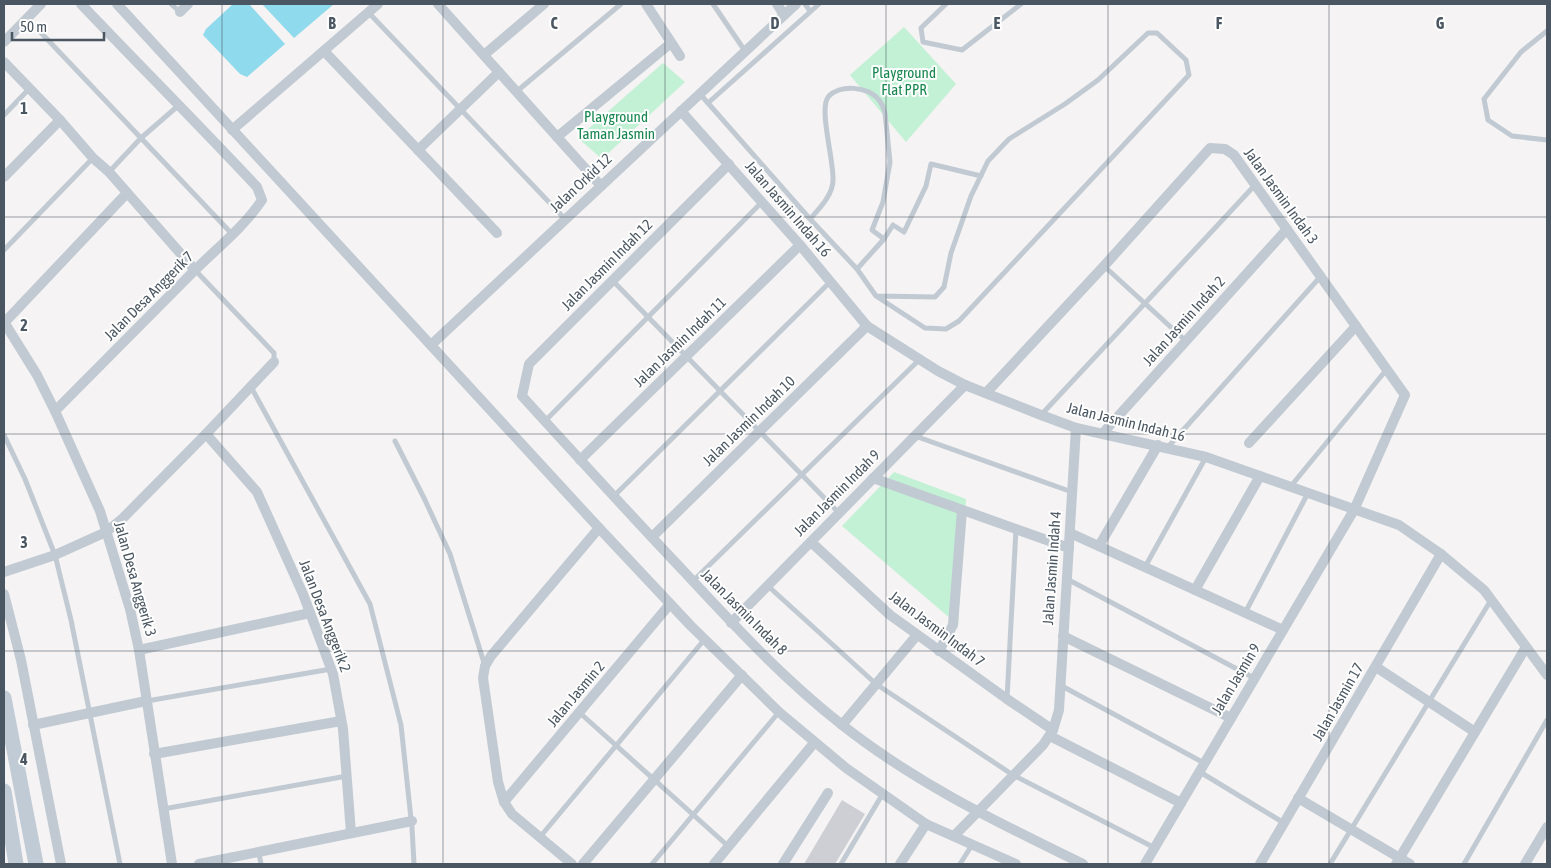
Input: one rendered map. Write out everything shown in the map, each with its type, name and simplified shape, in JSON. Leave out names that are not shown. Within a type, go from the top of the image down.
[{"type":"street","points":[[4,42],[41,4]]},
{"type":"street","points":[[81,4],[152,79],[180,104]]},
{"type":"street","points":[[117,4],[670,604],[779,712],[814,743],[882,795],[926,824],[1016,864]]},
{"type":"street","points":[[180,12],[188,4]]},
{"type":"street","points":[[232,130],[378,4]]},
{"type":"street","points":[[484,55],[544,4]]},
{"type":"street","points":[[646,4],[680,56]]},
{"type":"street","points":[[776,4],[784,15]]},
{"type":"street","name":"Jalan Orkid 12","points":[[431,345],[796,4]]},
{"type":"street","points":[[444,6],[516,92],[601,186]]},
{"type":"street","points":[[557,137],[671,43]]},
{"type":"street","points":[[324,50],[497,233]]},
{"type":"street","points":[[4,62],[60,120],[93,158],[109,172],[195,270]]},
{"type":"street","points":[[418,150],[499,72]]},
{"type":"street","name":"Jalan Desa Anggerik 7","points":[[55,411],[195,270],[233,235],[262,200],[257,187],[180,104]]},
{"type":"street","name":"Jalan Jasmin Indah 16","points":[[681,111],[800,245],[867,326],[938,372],[965,385],[1041,415],[1076,428],[1206,457],[1399,525],[1441,554],[1484,590],[1547,675]]},
{"type":"street","points":[[4,177],[60,120]]},
{"type":"street","name":"Jalan Jasmin Indah 3","points":[[986,393],[1210,148],[1225,149],[1234,155],[1405,395],[1354,510]]},
{"type":"street","name":"Jalan Jasmin Indah 12","points":[[522,396],[529,364],[728,164]]},
{"type":"street","points":[[4,323],[127,193]]},
{"type":"street","name":"Jalan Jasmin Indah 2","points":[[1103,433],[1287,229]]},
{"type":"street","name":"Jalan Jasmin Indah 11","points":[[580,460],[800,245]]},
{"type":"street","name":"Jalan Desa Anggerik 3","points":[[4,323],[7,337],[37,375],[100,511],[130,609],[139,650],[172,864]]},
{"type":"street","name":"Jalan Jasmin Indah 10","points":[[652,537],[867,326]]},
{"type":"street","points":[[1249,442],[1356,326]]},
{"type":"street","points":[[4,572],[55,555],[106,532],[123,518],[274,362]]},
{"type":"street","name":"Jalan Jasmin Indah 9","points":[[731,623],[965,385]]},
{"type":"street","name":"Jalan Jasmin Indah 8","points":[[522,396],[731,623],[842,725],[924,781],[977,812],[1083,864]]},
{"type":"street","name":"Jalan Jasmin Indah 4","points":[[1051,733],[1059,710],[1076,428]]},
{"type":"street","name":"Jalan Desa Anggerik 2","points":[[206,434],[257,492],[310,613],[331,669],[342,720],[351,833]]},
{"type":"street","points":[[1099,546],[1158,445]]},
{"type":"street","points":[[1195,590],[1260,476]]},
{"type":"street","points":[[873,478],[1069,548]]},
{"type":"street","points":[[939,650],[953,625],[962,510]]},
{"type":"street","name":"Jalan Jasmin 9","points":[[1145,864],[1354,510]]},
{"type":"street","points":[[572,864],[512,814],[504,802],[496,773],[483,678],[485,666],[491,656],[599,528]]},
{"type":"street","points":[[1070,533],[1283,630]]},
{"type":"street","name":"Jalan Jasmin Indah 7","points":[[811,542],[890,615],[1051,733],[1181,803]]},
{"type":"street","name":"Jalan Jasmin 17","points":[[1260,864],[1441,554]]},
{"type":"street","points":[[4,594],[21,660],[61,864]]},
{"type":"street","name":"Jalan Jasmin 2","points":[[504,802],[670,604]]},
{"type":"street","points":[[139,650],[310,613]]},
{"type":"street","points":[[842,725],[917,635]]},
{"type":"street","points":[[1063,636],[1231,718]]},
{"type":"street","points":[[1398,861],[1526,647]]},
{"type":"street","points":[[1376,667],[1476,732]]},
{"type":"street","points":[[583,864],[742,675]]},
{"type":"street","points":[[4,698],[36,864]]},
{"type":"street","points":[[33,725],[146,701]]},
{"type":"street","points":[[154,754],[342,720]]},
{"type":"street","points":[[954,836],[1043,745],[1051,733]]},
{"type":"street","points":[[714,864],[814,743]]},
{"type":"street","points":[[4,791],[5,810],[16,864]]},
{"type":"street","points":[[783,864],[828,794]]},
{"type":"street","points":[[1298,798],[1398,861],[1410,864]]},
{"type":"street","points":[[5,810],[26,809]]},
{"type":"street","points":[[199,864],[412,821]]},
{"type":"street","points":[[900,864],[926,824]]},
{"type":"street","points":[[1525,864],[1547,827]]},
{"type":"lane","points":[[171,4],[180,12]]},
{"type":"lane","points":[[516,92],[621,4]]},
{"type":"lane","points":[[713,4],[745,51]]},
{"type":"lane","points":[[804,4],[810,11]]},
{"type":"lane","points":[[708,103],[819,4]]},
{"type":"lane","points":[[946,4],[921,28],[923,42],[962,50],[1021,4]]},
{"type":"lane","points":[[368,12],[565,219]]},
{"type":"lane","points":[[27,18],[233,235]]},
{"type":"lane","points":[[1547,31],[1521,52],[1484,99],[1488,120],[1512,136],[1547,140]]},
{"type":"lane","points":[[700,93],[857,270],[876,296],[925,328],[946,329],[959,321],[1189,75],[1186,60],[1157,33],[1148,33],[1098,80],[1065,104],[1009,139],[988,161],[971,196],[951,253],[944,287],[935,297],[876,296]]},
{"type":"lane","points":[[810,219],[824,204],[833,182],[826,101],[831,94],[842,89],[854,88],[874,96],[883,106],[885,113],[890,162],[883,202],[872,230],[884,239]]},
{"type":"lane","points":[[4,116],[29,89]]},
{"type":"lane","points":[[109,172],[141,138],[180,104]]},
{"type":"lane","points":[[4,250],[93,158]]},
{"type":"lane","points":[[857,270],[884,239],[893,225],[904,232],[926,186],[932,164],[981,176]]},
{"type":"lane","points":[[1041,415],[1255,184]]},
{"type":"lane","points":[[545,421],[762,202]]},
{"type":"lane","points":[[1104,266],[1186,341]]},
{"type":"lane","points":[[195,270],[274,353],[274,362]]},
{"type":"lane","points":[[1168,447],[1321,276]]},
{"type":"lane","points":[[613,281],[838,513]]},
{"type":"lane","points":[[614,496],[830,282]]},
{"type":"lane","points":[[693,582],[920,359]]},
{"type":"lane","points":[[1290,487],[1387,369]]},
{"type":"lane","points":[[251,386],[370,604],[401,725],[412,821],[414,864]]},
{"type":"lane","points":[[4,435],[25,479],[55,555],[71,620],[120,864]]},
{"type":"lane","points":[[914,436],[1072,492]]},
{"type":"lane","points":[[396,441],[450,554],[485,666]]},
{"type":"lane","points":[[1145,568],[1206,457]]},
{"type":"lane","points":[[1245,613],[1308,493]]},
{"type":"lane","points":[[1007,700],[1016,529]]},
{"type":"lane","points":[[1067,579],[1254,678]]},
{"type":"lane","points":[[767,586],[876,684],[1013,775],[1155,848]]},
{"type":"lane","points":[[1330,864],[1491,599]]},
{"type":"lane","points":[[540,837],[705,639]]},
{"type":"lane","points":[[146,701],[331,669]]},
{"type":"lane","points":[[1060,685],[1202,767],[1284,823]]},
{"type":"lane","points":[[652,864],[779,712]]},
{"type":"lane","points":[[580,713],[728,847]]},
{"type":"lane","points":[[1464,864],[1547,720]]},
{"type":"lane","points":[[163,809],[346,776]]},
{"type":"lane","points":[[841,864],[882,795]]},
{"type":"lane","points":[[960,864],[972,845]]},
{"type":"lane","points":[[259,853],[261,864]]},
{"type":"green space","name":"Playground Flat PPR","points":[[904,27],[956,84],[906,142],[850,75]]},
{"type":"green space","name":"Playground Taman Jasmin","points":[[663,63],[685,82],[602,159],[578,138]]},
{"type":"green space","points":[[894,472],[966,499],[958,625],[842,526]]},
{"type":"water","points":[[233,4],[249,4],[285,44],[247,77],[240,74],[203,35],[206,29]]},
{"type":"water","points":[[262,4],[334,4],[294,38]]},
{"type":"building","points":[[842,800],[865,814],[835,864],[804,864]]}]
